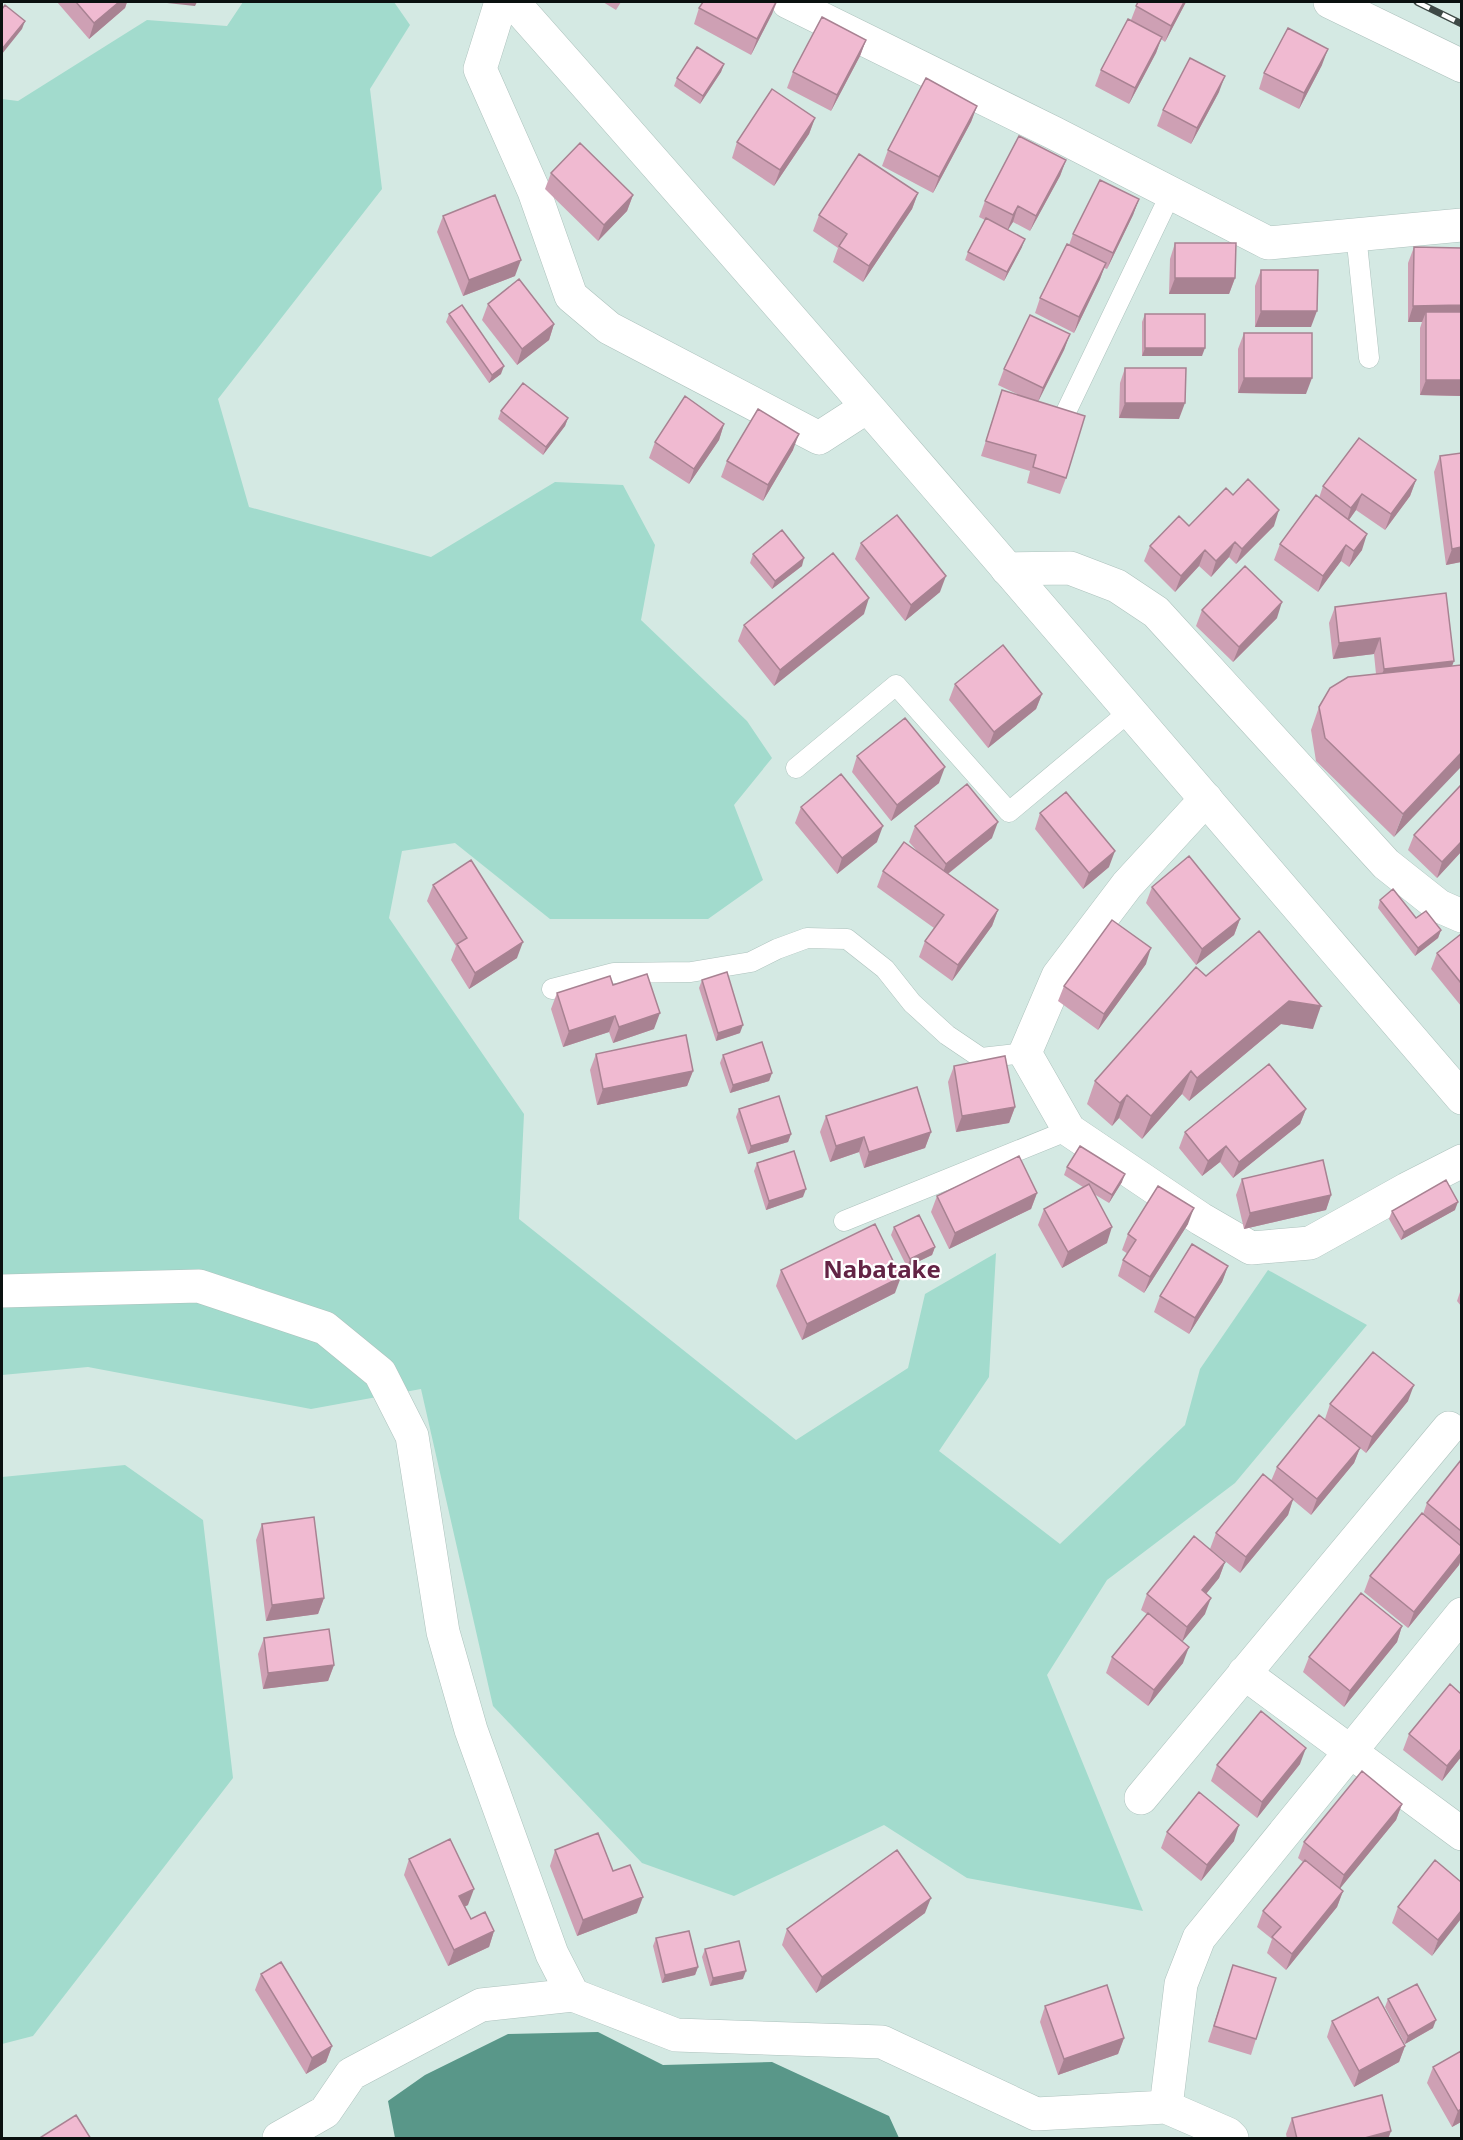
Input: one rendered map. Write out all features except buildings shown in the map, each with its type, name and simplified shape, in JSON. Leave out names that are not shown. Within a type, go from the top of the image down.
[{"type":"street","points":[[501,2],[480,69],[534,191],[571,296],[609,328],[819,438],[867,407]]},
{"type":"street","points":[[513,2],[1007,568],[1461,1098]]},
{"type":"street","points":[[788,2],[1268,243],[1461,225]]},
{"type":"street","points":[[1330,2],[1461,66]]},
{"type":"street","points":[[1007,568],[1070,568],[1117,586],[1156,612],[1386,864],[1439,906],[1461,916]]},
{"type":"street","points":[[1206,799],[1127,885],[1059,976],[1024,1053],[1069,1130],[1201,1219],[1251,1248],[1310,1243],[1461,1161]]},
{"type":"street","points":[[2,1291],[199,1286],[325,1328],[380,1373],[412,1436],[443,1632],[471,1730],[552,1954],[573,1995]]},
{"type":"street","points":[[1141,1798],[1449,1428]]},
{"type":"street","points":[[1166,2107],[1181,1984],[1199,1938],[1461,1614]]},
{"type":"street","points":[[1244,1673],[1461,1834]]},
{"type":"street","points":[[279,2139],[325,2112],[351,2074],[481,2006],[573,1995],[676,2035],[882,2042],[1034,2126],[1166,2107],[1228,2134],[1232,2139]]},
{"type":"lane","points":[[1065,414],[1171,193]]},
{"type":"lane","points":[[1356,234],[1369,358]]},
{"type":"lane","points":[[796,768],[896,685],[1009,812],[1130,711]]},
{"type":"lane","points":[[552,989],[614,973],[691,972],[751,962],[807,938],[847,939],[885,969],[912,1003],[947,1035],[981,1058],[1024,1053]]},
{"type":"lane","points":[[844,1221],[1069,1130]]},
{"type":"shaded area","points":[[243,2],[394,2],[410,25],[370,89],[382,189],[218,399],[249,507],[431,557],[555,482],[623,485],[655,545],[641,620],[747,721],[772,758],[734,805],[763,880],[708,919],[550,919],[455,843],[402,851],[389,918],[524,1114],[519,1219],[796,1440],[908,1368],[925,1294],[996,1253],[989,1377],[939,1451],[1060,1544],[1185,1425],[1200,1369],[1268,1270],[1367,1325],[1235,1483],[1107,1580],[1047,1675],[1143,1911],[967,1878],[884,1825],[734,1896],[642,1863],[493,1706],[421,1389],[311,1409],[88,1367],[2,1375],[2,99],[18,101],[147,20],[227,26]]},
{"type":"shaded area","points":[[125,1465],[203,1520],[233,1778],[33,2036],[2,2044],[2,1477]]},
{"type":"shaded area","points":[[598,2032],[663,2065],[772,2062],[889,2116],[899,2138],[395,2138],[388,2101],[425,2075],[508,2034]]},
{"type":"railway","points":[[1417,2],[1462,24]]},
{"type":"district","name":"Nabatake","points":[[882,1270]]}]
